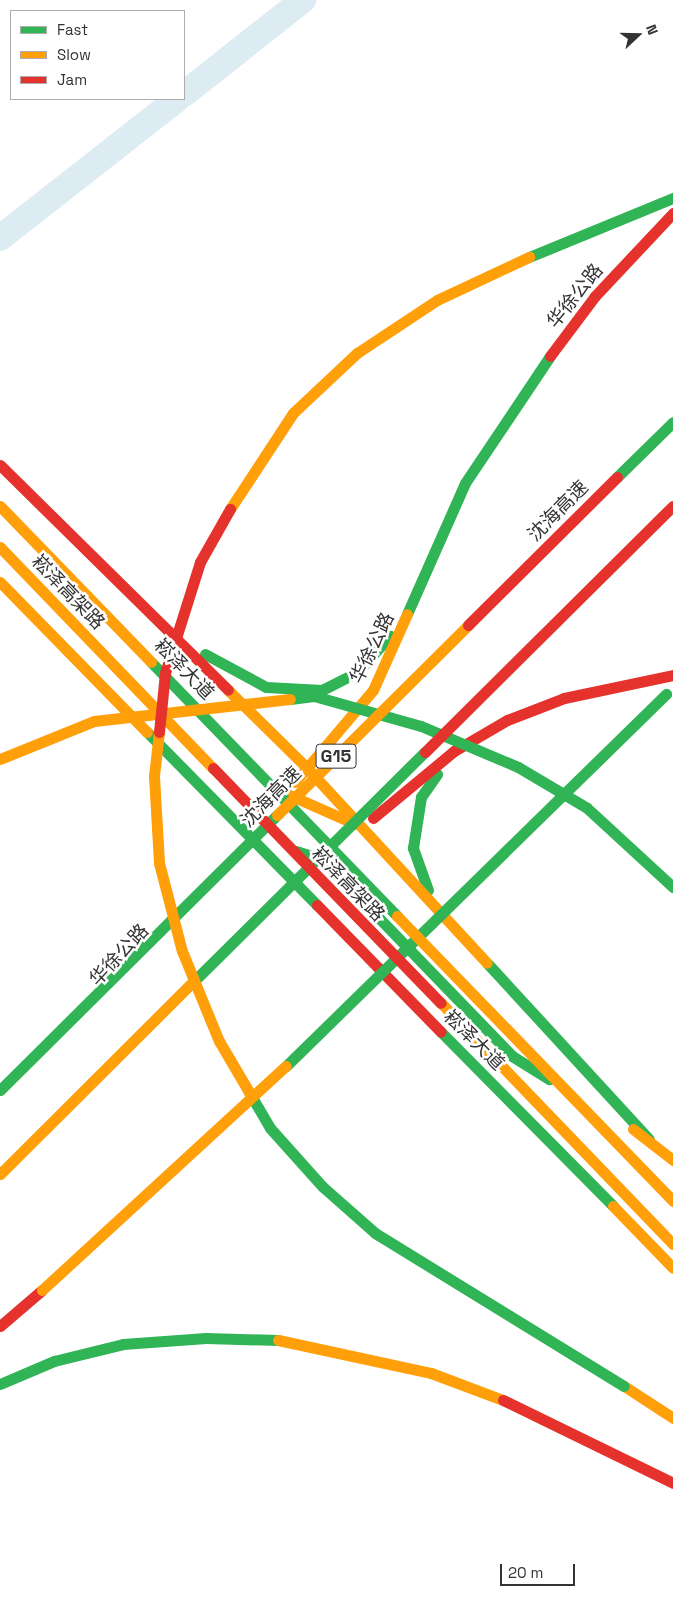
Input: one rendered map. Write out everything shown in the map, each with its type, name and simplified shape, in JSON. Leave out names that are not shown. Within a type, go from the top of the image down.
[{"type":"main road","points":[[673,198],[437,300],[357,353],[293,413],[248,476],[200,562],[165,673],[154,776],[159,863],[182,952],[220,1041],[270,1128],[323,1187],[374,1233],[673,1418]]},
{"type":"main road","name":"华徐公路","points":[[0,1100],[130,971],[249,837],[282,795],[373,690],[407,618],[466,483],[528,386],[596,296],[673,213]]},
{"type":"main road","name":"沈海高速","points":[[0,1090],[673,422]]},
{"type":"main road","points":[[0,464],[205,654],[266,687],[322,690],[357,672],[407,618]]},
{"type":"main road","points":[[24,486],[307,768],[650,1139]]},
{"type":"main road","name":"崧泽大道","points":[[0,505],[282,795],[363,827]]},
{"type":"main road","name":"崧泽高架路","points":[[0,505],[673,1201]]},
{"type":"main road","points":[[0,1174],[673,506]]},
{"type":"main road","name":"崧泽高架路","points":[[0,546],[673,1244]]},
{"type":"main road","name":"崧泽大道","points":[[0,582],[673,1268]]},
{"type":"main road","points":[[0,1164],[161,1004],[294,883],[454,750],[506,720],[564,698],[673,675]]},
{"type":"main road","points":[[0,1326],[242,1109],[540,822],[673,686]]},
{"type":"main road","points":[[0,759],[94,721],[314,696],[421,726],[518,767],[587,808],[673,887]]},
{"type":"main road","points":[[432,902],[413,848],[420,797],[454,750]]},
{"type":"main road","name":"崧泽大道","points":[[249,837],[322,859],[512,1056],[650,1139],[673,1160]]},
{"type":"main road","points":[[0,1384],[54,1362],[123,1344],[206,1338],[289,1340],[422,1371],[512,1404],[598,1442],[673,1483]]},
{"type":"waterway","points":[[185,93],[303,0]]},
{"type":"waterway","points":[[0,238],[176,100]]},
{"type":"traffic: fast","points":[[529,257],[673,198]]},
{"type":"traffic: fast","points":[[407,614],[465,483],[550,356]]},
{"type":"traffic: fast","points":[[617,477],[673,422]]},
{"type":"traffic: fast","points":[[205,654],[266,687],[322,690],[357,672],[390,636]]},
{"type":"traffic: fast","points":[[151,662],[397,916]]},
{"type":"traffic: fast","points":[[286,1066],[666,694]]},
{"type":"traffic: fast","points":[[290,699],[314,696],[421,726],[518,767],[587,808],[673,887]]},
{"type":"traffic: fast","points":[[147,732],[317,905]]},
{"type":"traffic: fast","points":[[192,983],[425,752]]},
{"type":"traffic: fast","points":[[428,890],[413,848],[421,797],[437,774]]},
{"type":"traffic: fast","points":[[0,1090],[277,815]]},
{"type":"traffic: fast","points":[[296,851],[322,859],[512,1056],[549,1079]]},
{"type":"traffic: fast","points":[[487,963],[649,1139]]},
{"type":"traffic: fast","points":[[441,1032],[613,1206]]},
{"type":"traffic: fast","points":[[249,1092],[270,1128],[323,1187],[375,1233],[624,1386]]},
{"type":"traffic: fast","points":[[0,1384],[54,1361],[123,1344],[206,1338],[278,1340]]},
{"type":"traffic: slow","points":[[230,509],[293,413],[357,353],[437,300],[529,257]]},
{"type":"traffic: slow","points":[[0,506],[151,662]]},
{"type":"traffic: slow","points":[[0,547],[213,768]]},
{"type":"traffic: slow","points":[[0,582],[147,732]]},
{"type":"traffic: slow","points":[[295,782],[373,690],[407,614]]},
{"type":"traffic: slow","points":[[277,815],[468,625]]},
{"type":"traffic: slow","points":[[228,690],[307,768],[487,963]]},
{"type":"traffic: slow","points":[[0,759],[94,721],[290,699]]},
{"type":"traffic: slow","points":[[159,732],[154,776],[159,863],[182,951],[219,1041],[249,1092]]},
{"type":"traffic: slow","points":[[276,789],[355,824]]},
{"type":"traffic: slow","points":[[397,916],[673,1201]]},
{"type":"traffic: slow","points":[[0,1174],[192,983]]},
{"type":"traffic: slow","points":[[441,1003],[673,1244]]},
{"type":"traffic: slow","points":[[42,1290],[286,1066]]},
{"type":"traffic: slow","points":[[633,1129],[673,1160]]},
{"type":"traffic: slow","points":[[613,1206],[673,1268]]},
{"type":"traffic: slow","points":[[278,1340],[431,1373],[503,1400]]},
{"type":"traffic: slow","points":[[624,1386],[673,1418]]},
{"type":"traffic: jam","points":[[550,356],[595,296],[673,213]]},
{"type":"traffic: jam","points":[[0,465],[228,690]]},
{"type":"traffic: jam","points":[[468,625],[617,477]]},
{"type":"traffic: jam","points":[[425,752],[673,506]]},
{"type":"traffic: jam","points":[[159,732],[165,673],[200,562],[230,509]]},
{"type":"traffic: jam","points":[[373,818],[454,751],[507,720],[564,698],[673,675]]},
{"type":"traffic: jam","points":[[213,768],[441,1003]]},
{"type":"traffic: jam","points":[[317,905],[441,1032]]},
{"type":"traffic: jam","points":[[0,1326],[42,1290]]},
{"type":"traffic: jam","points":[[503,1400],[673,1483]]}]
